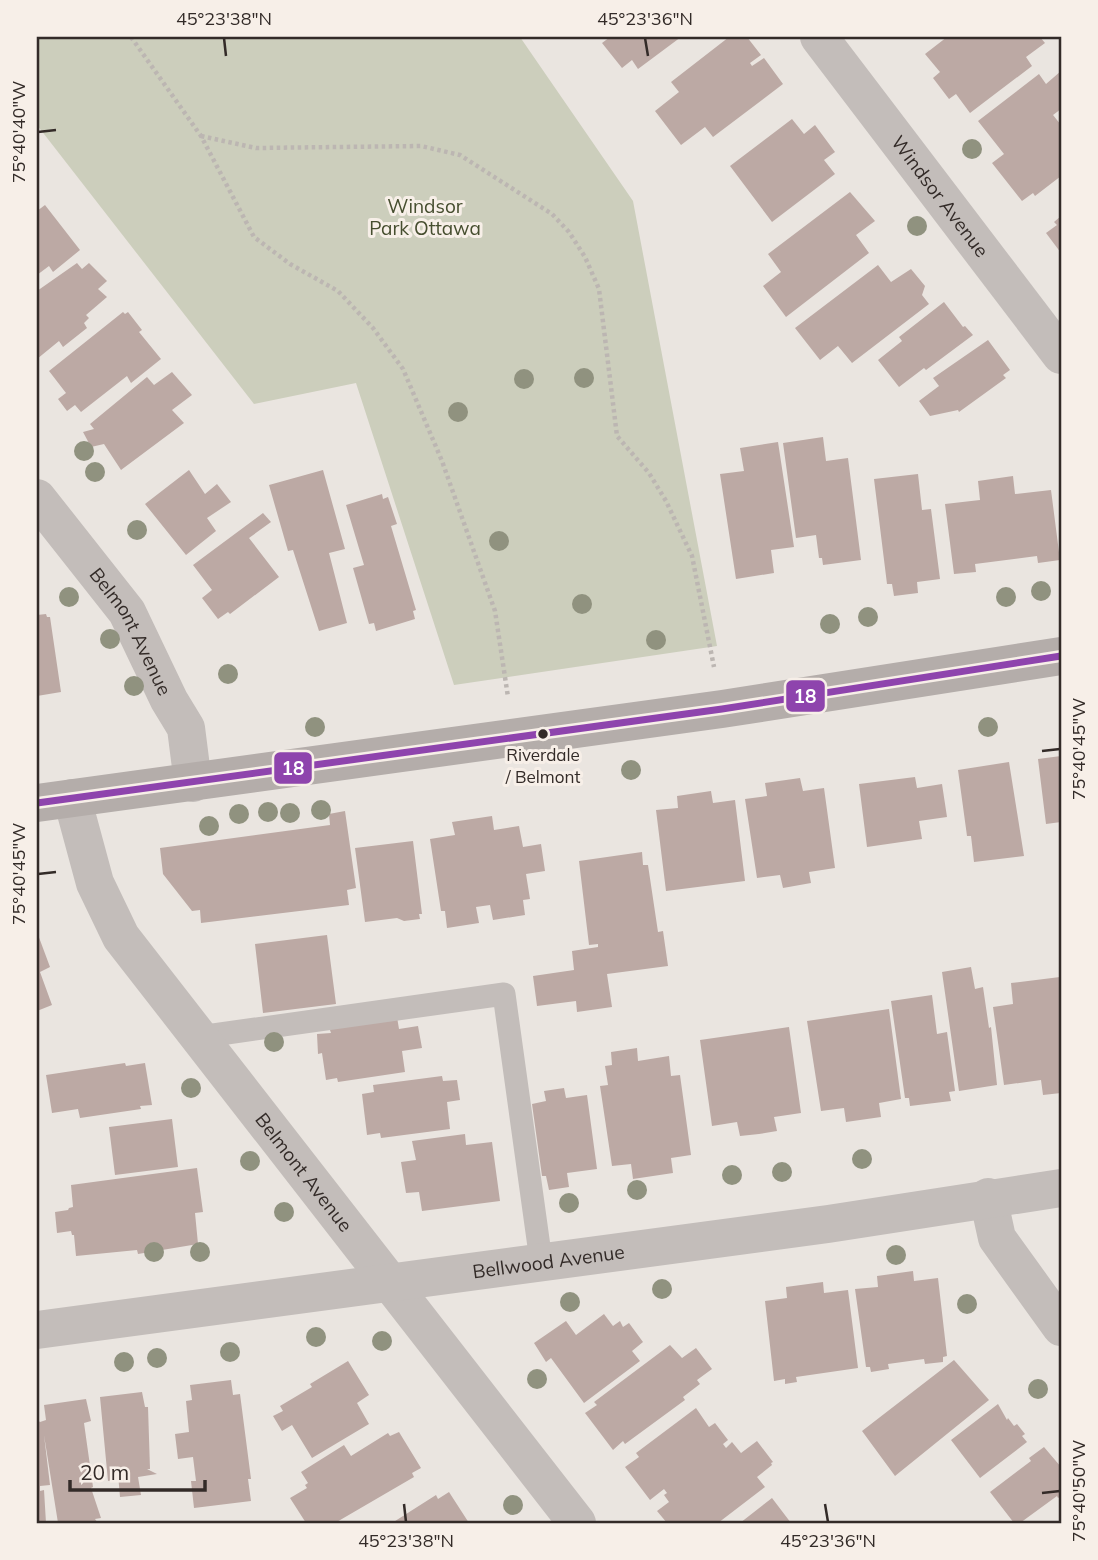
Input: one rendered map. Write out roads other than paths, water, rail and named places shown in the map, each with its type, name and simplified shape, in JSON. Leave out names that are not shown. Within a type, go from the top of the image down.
[{"type":"street","name":"Windsor Avenue","points":[[819,37],[1061,355]]},
{"type":"street","name":"Belmont Avenue","points":[[37,498],[128,612],[169,700],[186,728],[193,783]]},
{"type":"street","points":[[54,801],[722,709],[1061,656]]},
{"type":"street","name":"Belmont Avenue","points":[[54,801],[121,937],[577,1523]]},
{"type":"street","name":"Bellwood Avenue","points":[[37,1330],[828,1224],[988,1197],[1061,1188]]},
{"type":"street","points":[[988,1197],[997,1238],[1061,1327]]},
{"type":"lane","points":[[199,1037],[504,994],[541,1261]]},
{"type":"place","name":"Riverdale / Belmont","points":[[543,734]]},
{"type":"park label","name":"Windsor Park Ottawa","points":[[425,217]]}]
